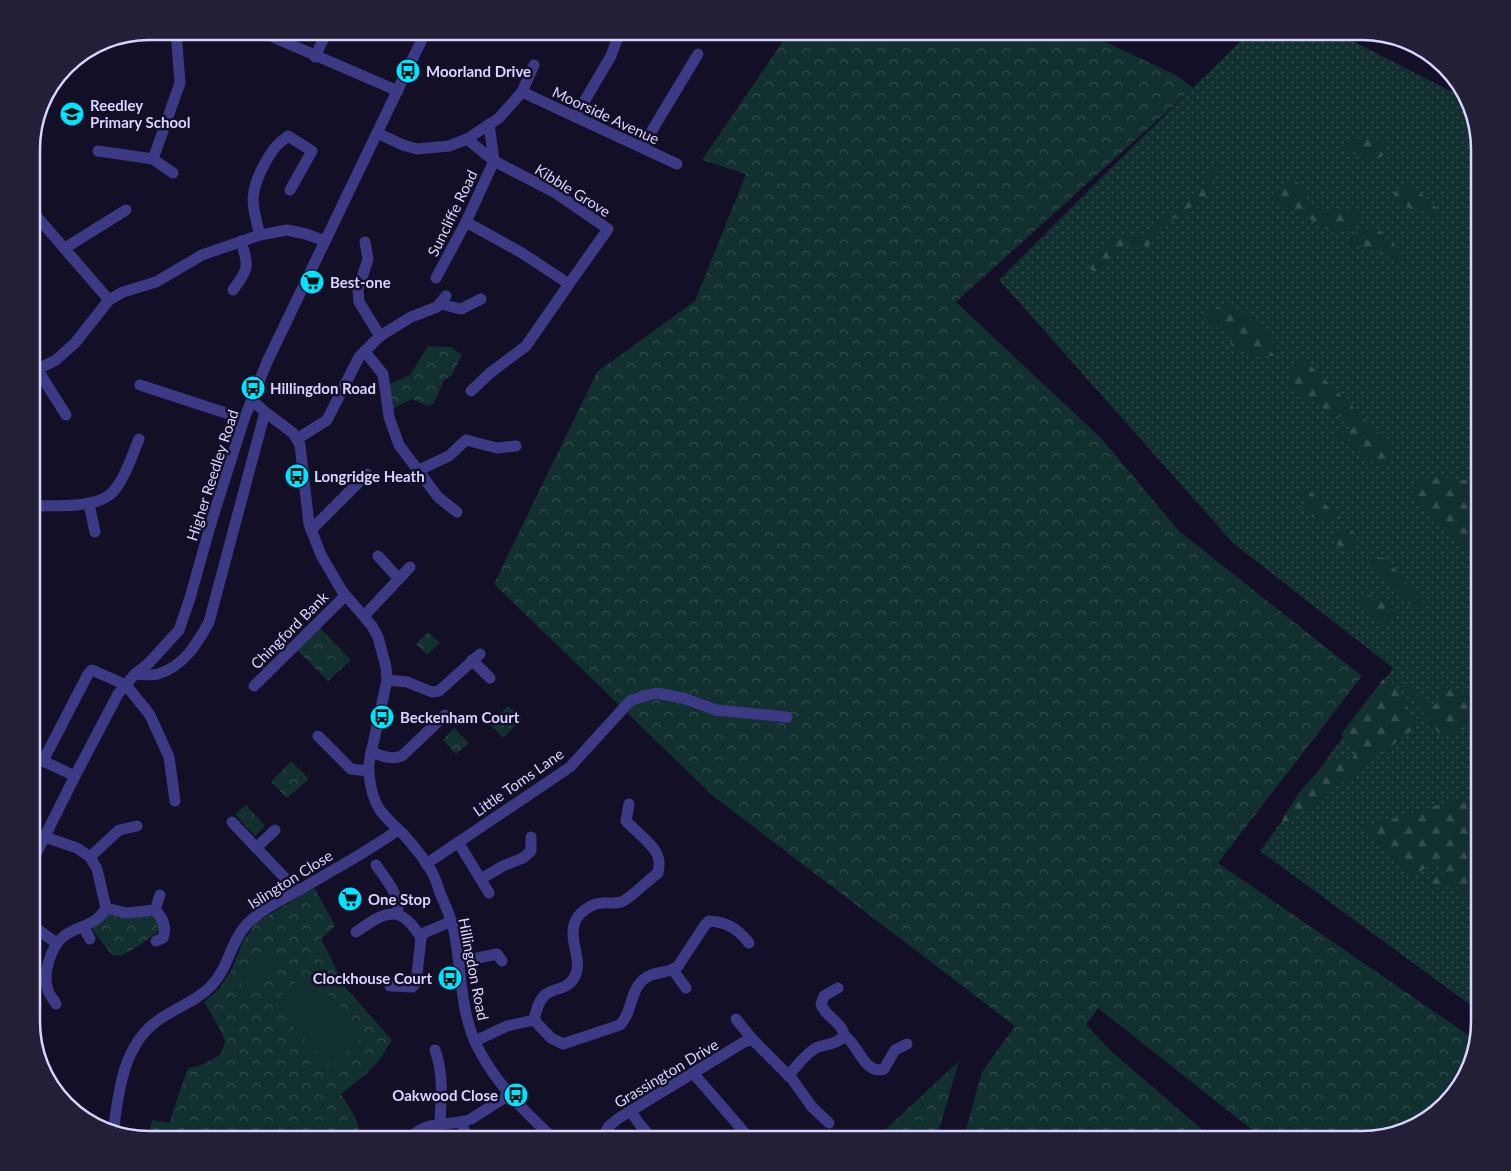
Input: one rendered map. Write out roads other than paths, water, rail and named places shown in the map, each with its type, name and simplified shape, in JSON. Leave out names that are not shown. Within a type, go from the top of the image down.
[{"type":"street","points":[[153,158],[180,83],[177,40]]},
{"type":"street","points":[[279,40],[398,91]]},
{"type":"street","points":[[315,56],[323,40]]},
{"type":"street","name":"Higher Reedley Road","points":[[40,847],[98,730],[118,694],[179,630],[190,598],[210,523],[244,419],[267,362],[422,40]]},
{"type":"street","points":[[575,117],[610,56],[616,40]]},
{"type":"street","points":[[642,148],[698,54]]},
{"type":"street","points":[[377,134],[417,149],[449,146],[467,139],[499,118],[522,92],[534,65]]},
{"type":"street","name":"Moorside Avenue","points":[[522,92],[677,164]]},
{"type":"street","points":[[489,124],[494,161]]},
{"type":"street","points":[[260,235],[254,213],[253,194],[256,179],[275,146],[288,136],[312,151],[290,190]]},
{"type":"street","name":"Kibble Grove","points":[[467,139],[494,161],[554,192],[608,229],[569,284]]},
{"type":"street","points":[[98,151],[153,158],[173,173]]},
{"type":"street","name":"Suncliffe Road","points":[[436,278],[466,222],[494,161]]},
{"type":"street","points":[[65,248],[126,210]]},
{"type":"street","points":[[40,221],[109,300]]},
{"type":"street","points":[[466,222],[522,253],[569,284],[526,346],[490,373],[471,392]]},
{"type":"street","points":[[40,368],[56,360],[75,343],[109,300],[123,292],[156,282],[202,255],[260,235],[287,230],[325,241]]},
{"type":"street","points":[[233,290],[245,274],[247,259],[241,241]]},
{"type":"street","points":[[365,242],[368,260],[358,290],[360,302],[380,336]]},
{"type":"street","points":[[297,440],[328,420],[359,357],[380,336],[411,317],[437,307],[443,300],[461,309],[481,298]]},
{"type":"street","points":[[365,352],[383,374],[389,416],[399,445],[438,497],[457,512]]},
{"type":"street","points":[[40,379],[66,414]]},
{"type":"street","points":[[140,385],[244,419]]},
{"type":"street","points":[[252,400],[293,433],[300,445],[308,524],[321,556],[345,596],[372,626],[379,639],[386,667],[387,680],[368,770],[352,769],[318,736]]},
{"type":"street","name":"Higher Reedley Road","points":[[135,674],[157,674],[181,663],[197,644],[209,622],[265,412]]},
{"type":"street","points":[[40,506],[88,504],[106,498],[116,490],[124,476],[138,438]]},
{"type":"street","points":[[419,470],[449,456],[466,440],[497,448],[516,446]]},
{"type":"street","points":[[311,530],[367,474]]},
{"type":"street","points":[[88,504],[95,532]]},
{"type":"street","points":[[378,556],[399,579]]},
{"type":"street","points":[[364,616],[410,566]]},
{"type":"street","name":"Chingford Bank","points":[[254,686],[345,596]]},
{"type":"street","points":[[387,680],[407,682],[432,692],[438,691],[476,657],[490,678]]},
{"type":"street","points":[[43,761],[88,674],[92,670],[126,685],[150,715],[169,757],[175,800]]},
{"type":"street","name":"Little Toms Lane","points":[[426,864],[570,767],[631,700],[656,692],[683,698],[716,710],[788,717]]},
{"type":"street","points":[[371,752],[395,759],[402,756],[445,715]]},
{"type":"street","points":[[40,760],[75,776]]},
{"type":"street","name":"Hillingdon Road","points":[[368,770],[374,795],[380,809],[406,837],[432,872],[452,922],[463,1003],[478,1050],[509,1095],[545,1131]]},
{"type":"street","points":[[534,1020],[544,996],[549,992],[566,987],[578,969],[573,933],[574,926],[582,912],[594,904],[603,902],[621,907],[625,900],[658,873],[658,856],[654,849],[621,822],[629,804]]},
{"type":"street","points":[[121,816],[124,828]]},
{"type":"street","points":[[232,822],[297,891]]},
{"type":"street","points":[[90,857],[113,834],[124,828],[138,826]]},
{"type":"street","points":[[256,848],[275,830]]},
{"type":"street","name":"Islington Close","points":[[114,1125],[127,1063],[137,1040],[161,1018],[205,992],[220,976],[230,951],[241,931],[257,916],[398,830]]},
{"type":"street","points":[[45,837],[77,848],[90,857],[97,869],[106,908],[97,919],[84,928],[66,935],[56,944],[47,970],[44,995],[56,1004]]},
{"type":"street","points":[[481,879],[502,866],[523,858],[531,851],[536,851],[531,837]]},
{"type":"street","points":[[458,842],[489,893]]},
{"type":"street","points":[[382,868],[397,899],[398,914]]},
{"type":"street","points":[[658,873],[669,878]]},
{"type":"street","points":[[155,910],[160,895]]},
{"type":"street","points":[[106,908],[126,913],[155,910]]},
{"type":"street","points":[[155,910],[164,922],[165,932],[162,938],[156,941]]},
{"type":"street","points":[[356,932],[382,916],[398,914],[404,916],[410,922],[421,938]]},
{"type":"street","points":[[534,1020],[551,1038],[563,1044],[620,1025],[625,1021],[640,982],[655,973],[673,970],[678,966],[704,924],[707,915],[740,932],[748,943]]},
{"type":"street","points":[[390,986],[410,994],[416,983],[421,938],[424,934],[452,922]]},
{"type":"street","points":[[84,928],[90,939]]},
{"type":"street","points":[[40,931],[56,944]]},
{"type":"street","points":[[458,962],[499,954]]},
{"type":"street","points":[[673,970],[686,988]]},
{"type":"street","points":[[838,988],[824,996],[821,1004],[870,1068],[876,1070],[884,1069],[895,1050],[907,1044]]},
{"type":"street","points":[[736,1019],[753,1040],[788,1076],[812,1107],[829,1123]]},
{"type":"street","points":[[475,1041],[506,1026],[534,1020]]},
{"type":"street","points":[[788,1076],[809,1053],[817,1048],[837,1042],[844,1034]]},
{"type":"street","name":"Grassington Drive","points":[[606,1131],[609,1126],[631,1111],[744,1042],[753,1040]]},
{"type":"street","points":[[435,1050],[440,1062],[442,1077],[440,1124]]},
{"type":"street","points":[[693,1073],[743,1131]]},
{"type":"street","points":[[418,1131],[427,1126],[471,1119],[509,1095]]},
{"type":"street","points":[[631,1111],[646,1131]]},
{"type":"street","points":[[461,1122],[464,1131]]},
{"type":"place","name":"Moorland Drive","points":[[408,71]]},
{"type":"place","name":"Reedley Primary School","points":[[72,114]]},
{"type":"place","name":"Best-one","points":[[312,282]]},
{"type":"place","name":"Hillingdon Road","points":[[253,388]]},
{"type":"place","name":"Longridge Heath","points":[[297,476]]},
{"type":"place","name":"Beckenham Court","points":[[382,717]]},
{"type":"place","name":"One Stop","points":[[350,899]]},
{"type":"place","name":"Clockhouse Court","points":[[450,978]]},
{"type":"place","name":"Oakwood Close","points":[[516,1095]]}]
